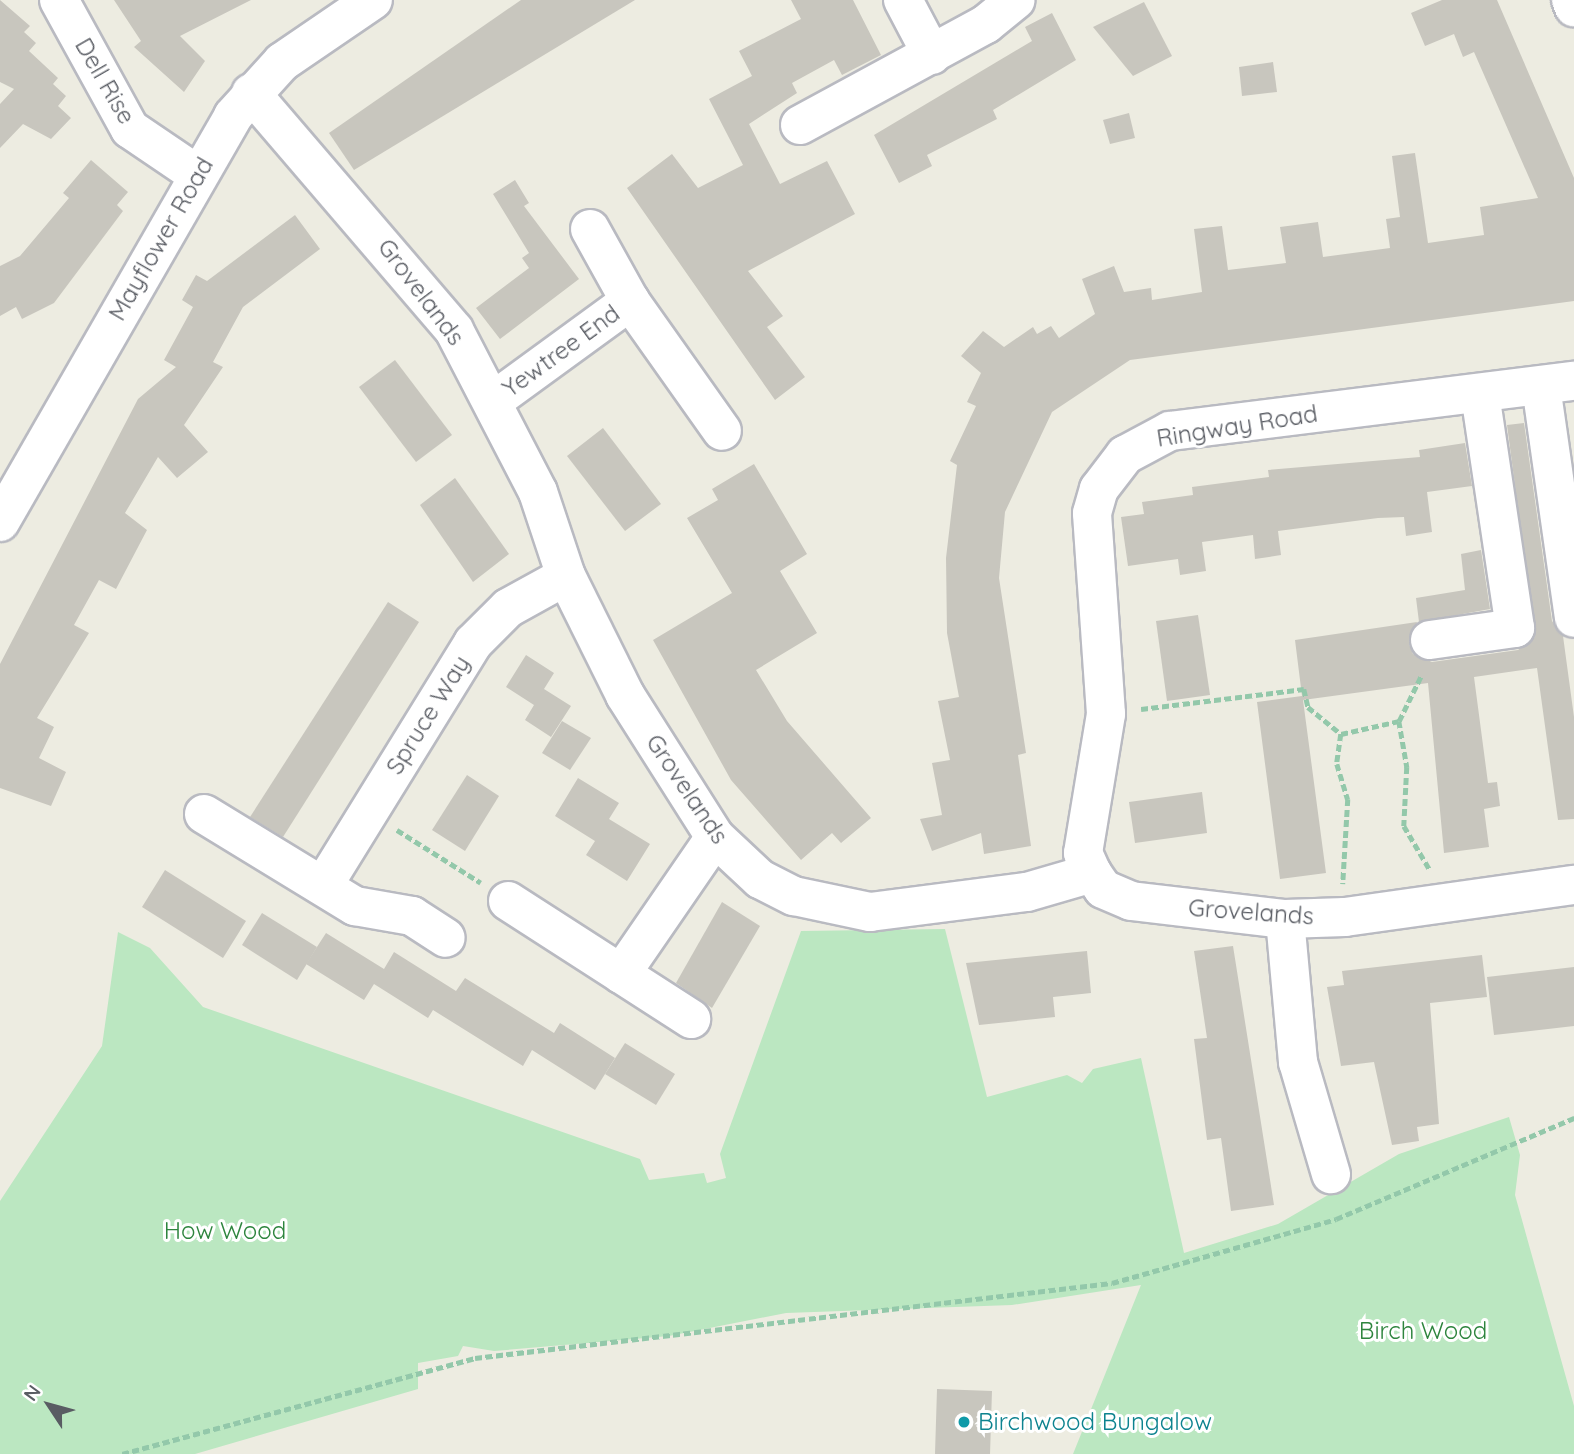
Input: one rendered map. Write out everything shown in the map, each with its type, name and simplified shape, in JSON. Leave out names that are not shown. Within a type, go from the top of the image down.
[{"type":"street","name":"Dell Rise","points":[[59,0],[130,129],[198,175]]},
{"type":"street","name":"Mayflower Road","points":[[0,522],[198,175],[251,93],[310,40],[373,0]]},
{"type":"street","points":[[903,0],[932,55]]},
{"type":"street","points":[[800,125],[932,55],[1016,0]]},
{"type":"street","points":[[1571,0],[1574,7]]},
{"type":"street","name":"Grovelands","points":[[251,93],[404,266],[454,330],[538,492],[566,576],[625,695],[715,837],[743,867],[794,896],[870,912],[1027,892],[1091,873],[1103,889],[1131,901],[1285,919],[1345,917],[1574,885]]},
{"type":"street","name":"Yewtree End","points":[[590,229],[630,301],[722,431]]},
{"type":"street","name":"Yewtree End","points":[[493,401],[630,301]]},
{"type":"street","points":[[1558,384],[1574,618]]},
{"type":"street","name":"Ringway Road","points":[[1091,873],[1083,853],[1106,714],[1092,513],[1099,489],[1125,455],[1170,431],[1558,384]]},
{"type":"street","points":[[1430,640],[1515,628],[1480,394]]},
{"type":"street","name":"Spruce Way","points":[[323,886],[489,624],[566,576]]},
{"type":"street","points":[[204,814],[355,906],[412,916],[446,938]]},
{"type":"street","points":[[621,974],[715,837]]},
{"type":"street","points":[[508,901],[691,1019]]},
{"type":"street","points":[[1285,919],[1298,1062],[1331,1174]]},
{"type":"path","points":[[1430,640],[1419,655],[1422,680],[1399,721],[1407,767],[1404,825],[1450,903]]},
{"type":"path","points":[[1106,714],[1304,689],[1308,707],[1341,734]]},
{"type":"path","points":[[1341,734],[1399,721]]},
{"type":"path","points":[[1341,734],[1337,764],[1348,799],[1340,851],[1345,917]]},
{"type":"path","points":[[369,811],[508,901]]},
{"type":"path","points":[[122,1454],[475,1358],[1112,1283],[1336,1219],[1574,1118]]},
{"type":"green space","name":"How Wood","points":[[945,929],[987,1097],[1067,1075],[1082,1083],[1093,1069],[1141,1058],[1184,1253],[1278,1224],[1399,1154],[1509,1117],[1520,1155],[1515,1195],[1574,1406],[1574,1454],[1073,1454],[1141,1285],[1012,1305],[786,1313],[669,1336],[494,1351],[463,1346],[458,1356],[418,1363],[418,1389],[195,1454],[0,1454],[0,1201],[102,1046],[118,932],[150,948],[203,1007],[640,1159],[649,1180],[704,1173],[707,1183],[726,1178],[720,1154],[801,931]]},
{"type":"building","points":[[0,0],[30,26],[24,32],[36,43],[29,51],[58,78],[53,84],[66,96],[58,106],[71,118],[51,139],[23,124],[0,148],[0,104],[14,89],[0,82]]},
{"type":"building","points":[[114,0],[251,0],[180,36],[205,61],[184,92],[134,47],[141,41]]},
{"type":"building","points":[[521,0],[635,0],[354,170],[329,133]]},
{"type":"building","points":[[791,0],[853,0],[881,55],[842,75],[834,60],[792,83],[797,93],[749,124],[780,184],[827,161],[855,214],[748,271],[783,316],[767,327],[805,377],[775,400],[627,188],[672,154],[698,188],[743,165],[709,99],[752,76],[739,51],[801,19]]},
{"type":"building","points":[[1442,0],[1497,0],[1574,178],[1574,301],[1130,360],[1052,412],[1005,512],[999,578],[1026,753],[1018,755],[1031,846],[984,854],[981,833],[932,851],[920,819],[942,815],[932,763],[950,760],[938,701],[959,697],[947,633],[946,558],[957,465],[950,461],[976,406],[967,402],[981,373],[961,356],[983,331],[1004,347],[1033,327],[1037,334],[1051,326],[1059,338],[1095,314],[1082,279],[1114,266],[1124,292],[1151,288],[1152,300],[1202,292],[1194,229],[1222,226],[1228,270],[1286,263],[1280,227],[1318,222],[1323,257],[1390,248],[1386,219],[1400,217],[1392,156],[1415,153],[1428,243],[1484,235],[1480,207],[1538,198],[1474,52],[1463,57],[1454,34],[1425,46],[1411,13]]},
{"type":"building","points":[[1144,2],[1172,56],[1133,76],[1093,27]]},
{"type":"building","points":[[1052,13],[1076,60],[993,110],[997,119],[927,155],[932,166],[899,183],[874,135],[1032,41],[1025,27]]},
{"type":"building","points":[[1273,62],[1277,92],[1242,96],[1239,67]]},
{"type":"building","points":[[1129,113],[1135,138],[1110,144],[1103,120]]},
{"type":"building","points":[[91,160],[128,192],[117,205],[123,211],[54,303],[22,319],[16,307],[0,316],[0,266],[20,256],[69,198],[63,193]]},
{"type":"building","points":[[515,180],[529,203],[524,206],[579,279],[500,339],[476,308],[529,268],[522,258],[529,253],[493,194]]},
{"type":"building","points":[[295,215],[320,249],[243,307],[213,362],[223,367],[184,425],[208,452],[177,478],[158,457],[125,513],[147,530],[116,589],[99,580],[74,625],[89,633],[37,718],[54,727],[39,758],[66,772],[51,806],[0,788],[0,664],[138,399],[176,367],[164,360],[193,307],[182,300],[196,275],[207,281]]},
{"type":"building","points":[[395,360],[452,435],[416,462],[359,387]]},
{"type":"building","points":[[1524,423],[1552,621],[1563,636],[1574,717],[1574,819],[1558,820],[1537,668],[1474,677],[1488,783],[1497,782],[1500,806],[1484,809],[1489,847],[1444,853],[1428,683],[1303,700],[1326,873],[1280,879],[1257,702],[1302,696],[1295,640],[1417,622],[1409,644],[1413,654],[1432,662],[1518,650],[1535,637],[1507,425]]},
{"type":"building","points":[[603,428],[661,504],[625,531],[567,456]]},
{"type":"building","points":[[1465,443],[1472,486],[1427,492],[1432,532],[1406,536],[1404,517],[1378,518],[1278,531],[1281,555],[1255,559],[1253,535],[1202,542],[1206,571],[1180,575],[1178,559],[1128,566],[1121,517],[1144,514],[1142,502],[1193,495],[1192,487],[1269,477],[1268,470],[1420,457],[1419,450]]},
{"type":"building","points":[[754,464],[807,554],[780,571],[817,633],[756,670],[787,721],[871,818],[841,843],[832,833],[801,860],[731,780],[653,640],[732,593],[687,518],[718,500],[712,489]]},
{"type":"building","points":[[455,478],[509,554],[473,582],[420,505]]},
{"type":"building","points":[[1481,550],[1490,609],[1419,622],[1416,598],[1465,590],[1461,554]]},
{"type":"building","points":[[388,602],[419,622],[283,837],[250,817]]},
{"type":"building","points":[[1198,615],[1210,695],[1167,701],[1156,621]]},
{"type":"building","points":[[526,655],[554,673],[544,689],[571,706],[551,737],[525,720],[534,705],[506,687]]},
{"type":"building","points":[[562,721],[591,738],[570,770],[542,753]]},
{"type":"building","points":[[467,775],[499,796],[465,851],[432,830]]},
{"type":"building","points":[[578,778],[619,803],[609,819],[650,844],[627,881],[586,855],[595,841],[555,816]]},
{"type":"building","points":[[1202,792],[1207,833],[1135,843],[1129,802]]},
{"type":"building","points":[[165,870],[246,921],[223,958],[142,907]]},
{"type":"building","points":[[722,902],[760,926],[712,1008],[676,983]]},
{"type":"building","points":[[262,913],[317,947],[297,980],[242,945]]},
{"type":"building","points":[[326,933],[384,969],[394,952],[456,991],[465,978],[554,1033],[560,1023],[615,1058],[595,1090],[532,1050],[523,1066],[433,1010],[428,1018],[374,984],[364,1000],[306,964]]},
{"type":"building","points":[[1233,946],[1274,1205],[1231,1211],[1221,1138],[1207,1140],[1194,1039],[1207,1038],[1194,951]]},
{"type":"building","points":[[1087,951],[1091,993],[1053,997],[1055,1017],[979,1025],[966,963]]},
{"type":"building","points":[[1482,955],[1487,997],[1430,1003],[1439,1124],[1417,1127],[1419,1141],[1392,1145],[1374,1062],[1341,1066],[1327,987],[1344,985],[1342,971]]},
{"type":"building","points":[[1574,967],[1574,1026],[1494,1035],[1487,977]]},
{"type":"building","points":[[625,1043],[675,1074],[656,1105],[605,1074]]},
{"type":"building","name":"Birchwood Bungalow","points":[[937,1389],[992,1391],[990,1454],[935,1454]]},
{"type":"place","name":"Birchwood Bungalow","points":[[964,1422]]},
{"type":"park label","name":"Birch Wood","points":[[1423,1331]]}]
